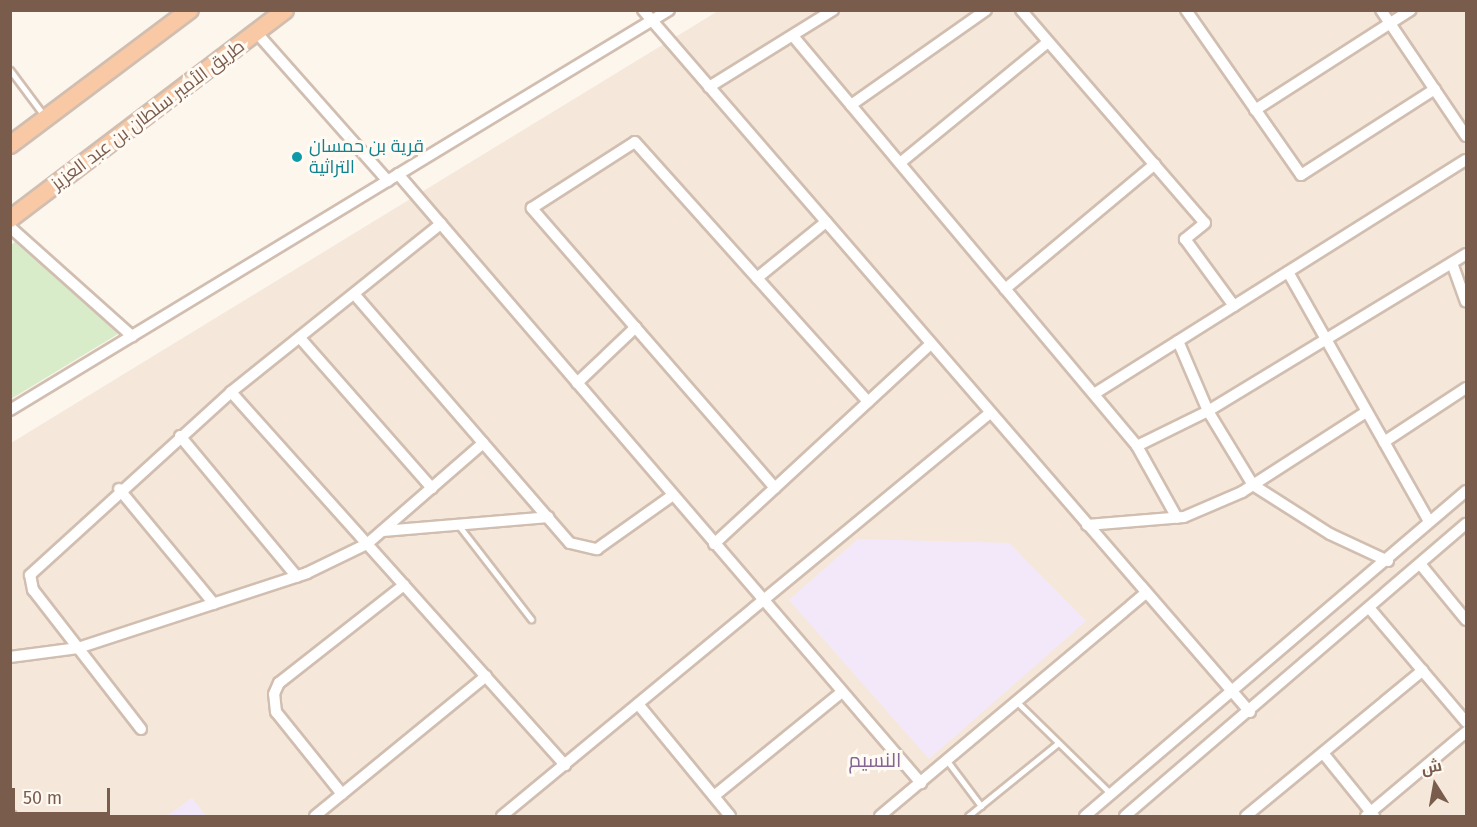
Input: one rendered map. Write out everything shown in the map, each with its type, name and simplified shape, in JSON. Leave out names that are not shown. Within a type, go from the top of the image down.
[{"type":"highway","points":[[10,146],[190,10]]},
{"type":"highway","name":"طريق الأمير سلطان بن عبد العزيز","points":[[10,219],[285,10]]},
{"type":"street","points":[[643,10],[1250,712]]},
{"type":"street","points":[[10,410],[669,10]]},
{"type":"street","points":[[709,87],[833,10]]},
{"type":"street","points":[[851,105],[986,10]]},
{"type":"street","points":[[1021,10],[1205,223],[1185,240],[1234,306]]},
{"type":"street","points":[[1186,10],[1301,176],[1435,89]]},
{"type":"street","points":[[1381,10],[1467,136]]},
{"type":"street","points":[[1255,110],[1411,10]]},
{"type":"street","points":[[256,32],[388,181]]},
{"type":"street","points":[[793,36],[1137,446],[1177,518]]},
{"type":"street","points":[[900,163],[1048,42]]},
{"type":"street","points":[[775,488],[532,208],[635,142],[868,402]]},
{"type":"street","points":[[1094,394],[1467,160]]},
{"type":"street","points":[[1005,289],[1155,164]]},
{"type":"street","points":[[398,174],[921,783]]},
{"type":"street","points":[[757,278],[826,222]]},
{"type":"street","points":[[141,729],[33,590],[30,575],[119,489],[231,392],[441,224]]},
{"type":"street","points":[[10,227],[132,336]]},
{"type":"street","points":[[1137,446],[1208,411],[1467,254]]},
{"type":"street","points":[[1452,263],[1467,302]]},
{"type":"street","points":[[1288,272],[1429,521]]},
{"type":"street","points":[[355,295],[570,543],[597,549],[673,495]]},
{"type":"street","points":[[577,383],[636,327]]},
{"type":"street","points":[[300,338],[432,488]]},
{"type":"street","points":[[1178,341],[1208,411],[1253,485],[1330,534],[1388,561]]},
{"type":"street","points":[[714,544],[931,344]]},
{"type":"street","points":[[1384,442],[1467,388]]},
{"type":"street","points":[[231,392],[565,765]]},
{"type":"street","points":[[1087,525],[1177,518],[1253,485],[1366,412]]},
{"type":"street","points":[[502,816],[990,413]]},
{"type":"street","points":[[180,436],[297,577]]},
{"type":"street","points":[[10,657],[78,648],[297,577],[367,544],[483,443]]},
{"type":"street","points":[[119,489],[214,604]]},
{"type":"street","points":[[1090,815],[1388,561],[1429,521],[1467,491]]},
{"type":"street","points":[[382,531],[548,517]]},
{"type":"street","points":[[1125,816],[1371,610],[1467,524]]},
{"type":"street","points":[[1421,565],[1467,620]]},
{"type":"street","points":[[342,794],[276,712],[274,694],[279,682],[404,585]]},
{"type":"street","points":[[880,816],[948,762],[1146,593]]},
{"type":"street","points":[[1371,610],[1467,722]]},
{"type":"street","points":[[1246,816],[1423,670]]},
{"type":"street","points":[[315,816],[486,676]]},
{"type":"street","points":[[714,796],[842,692]]},
{"type":"street","points":[[638,704],[730,816]]},
{"type":"street","points":[[1323,753],[1370,815],[1467,732]]},
{"type":"lane","points":[[10,70],[46,118]]},
{"type":"lane","points":[[458,524],[531,619]]},
{"type":"lane","points":[[1018,703],[1111,795]]},
{"type":"lane","points":[[968,816],[1057,744]]},
{"type":"lane","points":[[948,762],[981,806]]},
{"type":"shaded area","points":[[718,11],[1466,11],[1466,816],[11,816],[11,443]]},
{"type":"shaded area","points":[[858,539],[1009,543],[1086,621],[929,759],[789,600]]},
{"type":"shaded area","points":[[192,798],[206,816],[167,816]]},
{"type":"green space","points":[[20,238],[118,334],[11,399],[11,245]]},
{"type":"place","name":"قرية بن حمسان التراثية","points":[[297,157]]},
{"type":"district","name":"النسيم","points":[[875,760]]}]
